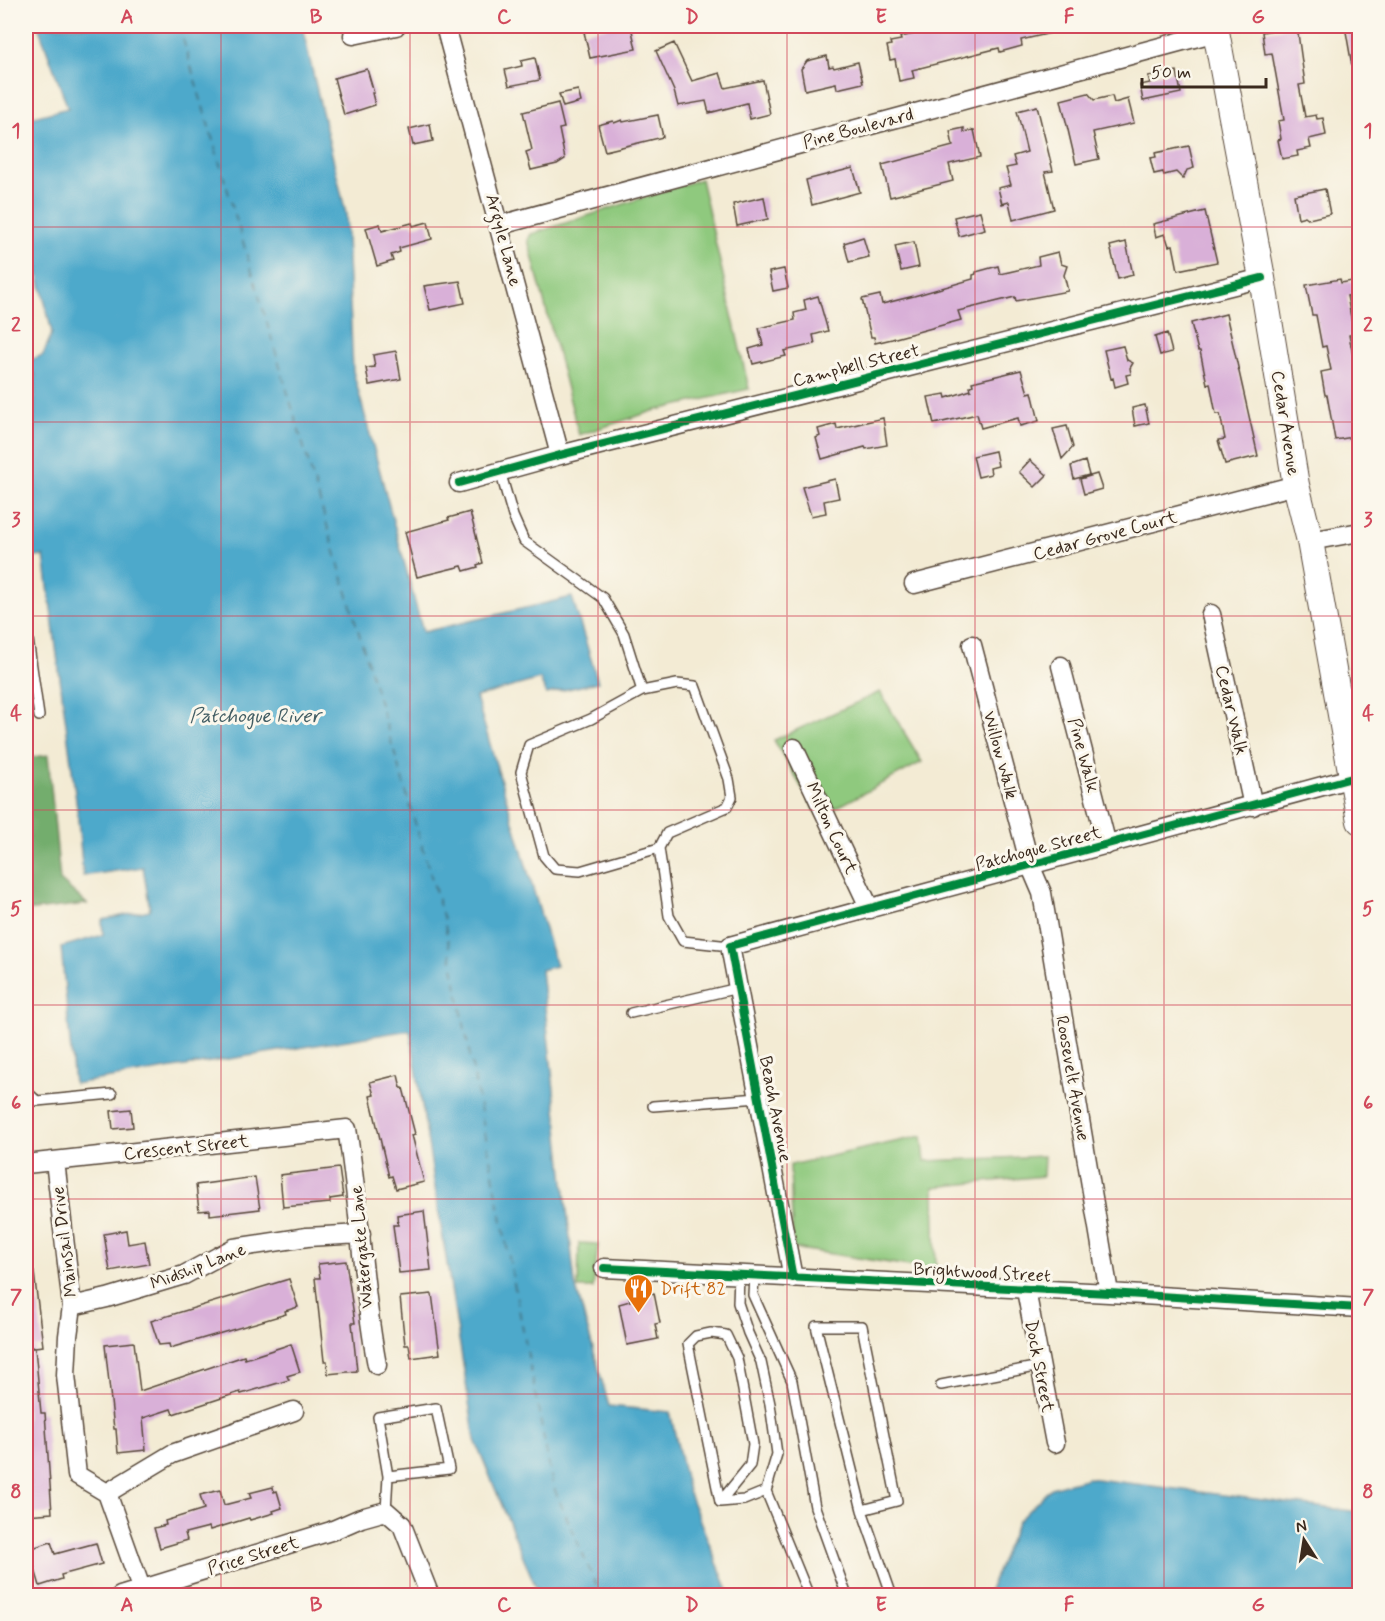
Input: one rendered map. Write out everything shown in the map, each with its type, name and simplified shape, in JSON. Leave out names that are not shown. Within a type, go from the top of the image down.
[{"type":"street","points":[[353,35],[396,26]]},
{"type":"street","name":"Argyle Lane","points":[[445,26],[560,454]]},
{"type":"street","name":"Pine Boulevard","points":[[500,225],[1215,29]]},
{"type":"street","name":"Cedar Avenue","points":[[1215,29],[1262,278],[1296,485],[1310,542],[1359,821]]},
{"type":"street","name":"Campbell Street","points":[[459,483],[560,454],[1262,278]]},
{"type":"street","name":"Cedar Grove Court","points":[[914,585],[1296,485]]},
{"type":"street","points":[[1310,542],[1359,532]]},
{"type":"street","name":"Cedar Walk","points":[[1211,614],[1253,806]]},
{"type":"street","name":"Willow Walk","points":[[972,645],[1030,865]]},
{"type":"street","name":"Pine Walk","points":[[1061,666],[1107,844]]},
{"type":"street","name":"Milton Court","points":[[794,748],[870,909]]},
{"type":"street","name":"Patchogue Street","points":[[730,946],[1352,778]]},
{"type":"street","name":"Roosevelt Avenue","points":[[1030,865],[1042,893],[1109,1293]]},
{"type":"street","name":"Beach Avenue","points":[[730,946],[793,1278]]},
{"type":"street","name":"Crescent Street","points":[[26,1164],[347,1129]]},
{"type":"street","name":"Watergate Lane","points":[[347,1129],[361,1234],[368,1318],[377,1365]]},
{"type":"street","name":"Mainsail Drive","points":[[55,1161],[72,1306],[66,1375],[77,1475],[107,1492]]},
{"type":"street","name":"Midship Lane","points":[[72,1306],[107,1299],[184,1275],[234,1248],[307,1237],[361,1234]]},
{"type":"street","name":"Brightwood Street","points":[[604,1268],[1359,1308]]},
{"type":"street","name":"Dock Street","points":[[1026,1290],[1055,1443]]},
{"type":"street","points":[[141,1588],[107,1492],[172,1454],[294,1411]]},
{"type":"street","points":[[386,1511],[402,1525],[430,1596]]},
{"type":"street","name":"Price Street","points":[[120,1596],[331,1531],[361,1518],[386,1511]]},
{"type":"lane","points":[[500,471],[513,516],[524,542],[603,598],[624,634],[642,691]]},
{"type":"lane","points":[[26,625],[39,716]]},
{"type":"lane","points":[[659,848],[580,871],[555,869],[544,856],[521,772],[529,745],[591,719],[642,691],[677,684],[695,686],[729,779],[732,797],[727,807],[667,833],[659,848],[669,916],[683,941],[730,946]]},
{"type":"lane","points":[[631,1013],[738,988]]},
{"type":"lane","points":[[26,1091],[37,1101],[112,1094]]},
{"type":"lane","points":[[653,1106],[759,1098]]},
{"type":"lane","points":[[746,1276],[738,1303],[761,1362],[777,1454],[766,1491],[809,1596]]},
{"type":"lane","points":[[746,1276],[792,1381],[815,1507],[847,1596]]},
{"type":"lane","points":[[862,1510],[897,1500],[862,1326],[816,1326],[862,1510],[892,1596]]},
{"type":"lane","points":[[711,1333],[726,1335],[737,1358],[753,1444],[750,1466],[720,1502],[688,1344],[696,1336],[711,1333]]},
{"type":"lane","points":[[941,1385],[1040,1366]]},
{"type":"lane","points":[[386,1511],[388,1476],[378,1417],[436,1408],[449,1470],[388,1476]]},
{"type":"lane","points":[[720,1502],[744,1500],[766,1491]]},
{"type":"green space","points":[[701,179],[749,389],[653,411],[579,435],[528,240],[531,234]]},
{"type":"green space","points":[[880,692],[922,762],[819,817],[774,740]]},
{"type":"green space","points":[[48,755],[60,880],[87,904],[26,911],[26,758]]},
{"type":"green space","points":[[922,1136],[925,1161],[1044,1156],[1043,1176],[934,1187],[936,1270],[793,1248],[790,1165]]},
{"type":"green space","points":[[579,1243],[598,1244],[593,1288],[578,1288]]},
{"type":"water","name":"Patchogue River","points":[[38,26],[302,26],[346,214],[353,371],[423,632],[572,597],[598,682],[546,694],[540,679],[476,697],[556,966],[541,970],[575,1284],[609,1406],[670,1412],[688,1491],[730,1595],[539,1595],[475,1440],[410,1030],[74,1084],[61,947],[103,935],[102,920],[150,910],[143,867],[83,876],[77,808],[44,556],[26,558],[26,549],[32,547],[35,374],[26,378],[26,362],[43,355],[52,333],[26,220],[26,119],[68,108]]},
{"type":"water","points":[[1088,1478],[1359,1512],[1359,1595],[987,1595],[1018,1521],[1051,1488]]},
{"type":"building","points":[[608,26],[631,26],[636,49],[590,58],[584,32]]},
{"type":"building","points":[[953,26],[1059,26],[1060,31],[1021,40],[1022,46],[1000,52],[999,48],[912,70],[914,78],[899,81],[895,59],[890,60],[887,46],[891,45],[890,42],[901,40],[900,37]]},
{"type":"building","points":[[1297,26],[1305,84],[1299,85],[1305,117],[1316,115],[1317,119],[1323,118],[1326,135],[1309,139],[1311,148],[1297,151],[1298,156],[1282,159],[1278,140],[1281,139],[1278,121],[1284,120],[1272,53],[1265,54],[1262,32]]},
{"type":"building","points":[[1345,26],[1359,26],[1359,66],[1352,66]]},
{"type":"building","points":[[674,43],[692,81],[720,73],[725,88],[763,80],[770,114],[750,119],[747,103],[709,113],[706,101],[678,106],[674,91],[656,51]]},
{"type":"building","points":[[827,56],[829,67],[834,68],[858,62],[863,83],[837,89],[836,83],[805,90],[801,69],[807,61]]},
{"type":"building","points":[[535,58],[540,80],[509,86],[505,70],[522,66],[521,61]]},
{"type":"building","points":[[367,69],[375,105],[344,115],[334,78]]},
{"type":"building","points":[[1177,71],[1181,93],[1143,101],[1140,85],[1150,83],[1148,76]]},
{"type":"building","points":[[578,90],[581,102],[563,107],[559,94]]},
{"type":"building","points":[[1088,93],[1094,100],[1112,96],[1114,103],[1128,99],[1134,123],[1093,132],[1099,159],[1076,164],[1061,100]]},
{"type":"building","points":[[558,103],[564,128],[559,129],[565,159],[557,164],[531,170],[526,152],[532,150],[523,112]]},
{"type":"building","points":[[1037,106],[1053,171],[1045,172],[1054,209],[1013,220],[1009,202],[1002,204],[998,188],[1011,185],[1006,168],[1016,166],[1013,156],[1027,152],[1017,111]]},
{"type":"building","points":[[658,115],[663,137],[605,151],[598,125]]},
{"type":"building","points":[[430,124],[433,141],[413,145],[409,129]]},
{"type":"building","points":[[964,128],[964,132],[974,130],[980,157],[949,164],[953,181],[890,197],[882,165],[953,146],[950,131]]},
{"type":"building","points":[[1189,146],[1194,168],[1187,170],[1183,179],[1176,172],[1164,175],[1163,172],[1154,174],[1150,158],[1156,157],[1155,153]]},
{"type":"building","points":[[853,168],[860,192],[812,205],[806,180]]},
{"type":"building","points":[[1325,189],[1330,214],[1309,219],[1305,216],[1298,218],[1294,195]]},
{"type":"building","points":[[764,197],[768,219],[737,226],[733,204]]},
{"type":"building","points":[[980,211],[985,229],[959,236],[954,217]]},
{"type":"building","points":[[1205,211],[1217,262],[1178,270],[1173,245],[1169,246],[1165,234],[1156,237],[1153,224]]},
{"type":"building","points":[[428,222],[432,239],[399,248],[400,252],[391,255],[393,261],[377,266],[366,228],[380,224],[382,231],[412,223],[413,226]]},
{"type":"building","points":[[863,237],[869,257],[849,262],[844,243]]},
{"type":"building","points":[[914,242],[919,267],[901,271],[895,246]]},
{"type":"building","points":[[1126,242],[1133,275],[1118,279],[1110,246]]},
{"type":"building","points":[[1058,252],[1061,264],[1067,266],[1064,275],[1068,291],[1016,301],[1015,297],[958,311],[961,320],[875,343],[874,337],[871,337],[862,299],[880,295],[882,304],[973,279],[976,272],[998,266],[1000,274],[1039,265],[1038,257]]},
{"type":"building","points":[[784,269],[788,288],[773,291],[769,272]]},
{"type":"building","points":[[1340,279],[1341,283],[1352,281],[1355,295],[1347,296],[1354,334],[1349,335],[1355,366],[1359,365],[1359,436],[1335,440],[1321,372],[1331,370],[1326,346],[1322,347],[1316,315],[1312,315],[1306,285]]},
{"type":"building","points":[[460,281],[465,303],[430,310],[424,286]]},
{"type":"building","points":[[818,296],[828,331],[813,335],[815,344],[784,351],[786,356],[753,364],[749,349],[763,345],[759,328],[795,320],[794,313],[806,310],[804,300]]},
{"type":"building","points":[[1226,314],[1258,456],[1225,464],[1218,440],[1225,439],[1220,414],[1216,414],[1210,383],[1207,384],[1191,323]]},
{"type":"building","points":[[1167,333],[1172,352],[1160,355],[1155,337]]},
{"type":"building","points":[[1123,346],[1127,360],[1133,363],[1130,368],[1131,374],[1126,375],[1128,383],[1115,387],[1104,350]]},
{"type":"building","points":[[396,351],[401,379],[369,385],[366,368],[375,367],[373,355]]},
{"type":"building","points":[[1021,370],[1028,393],[1032,392],[1039,421],[1020,426],[1018,418],[981,428],[977,414],[934,424],[928,397],[945,394],[946,398],[971,390],[972,382]]},
{"type":"building","points":[[1145,405],[1149,423],[1135,426],[1132,408]]},
{"type":"building","points":[[883,418],[887,445],[866,449],[865,447],[822,459],[816,438],[820,436],[818,429],[836,424],[837,429]]},
{"type":"building","points":[[1067,426],[1073,447],[1062,459],[1053,429]]},
{"type":"building","points":[[995,451],[998,466],[990,468],[991,474],[978,477],[973,456]]},
{"type":"building","points":[[1030,460],[1047,475],[1035,487],[1019,472]]},
{"type":"building","points":[[1085,461],[1089,475],[1074,479],[1071,466]]},
{"type":"building","points":[[1097,474],[1102,489],[1084,494],[1080,479]]},
{"type":"building","points":[[835,479],[839,498],[824,501],[826,513],[811,516],[802,487]]},
{"type":"building","points":[[470,512],[483,563],[464,571],[462,566],[417,577],[405,532]]},
{"type":"building","points":[[398,1075],[415,1134],[412,1135],[424,1182],[396,1189],[392,1176],[389,1177],[370,1096],[374,1095],[370,1082]]},
{"type":"building","points":[[131,1109],[133,1127],[113,1129],[111,1111]]},
{"type":"building","points":[[339,1168],[343,1197],[330,1199],[330,1203],[283,1207],[280,1175]]},
{"type":"building","points":[[255,1177],[260,1209],[210,1215],[210,1210],[199,1211],[196,1185]]},
{"type":"building","points":[[424,1211],[431,1270],[399,1273],[393,1225],[398,1225],[397,1215]]},
{"type":"building","points":[[126,1230],[128,1244],[145,1241],[149,1264],[110,1271],[104,1234]]},
{"type":"building","points":[[346,1261],[355,1323],[352,1323],[357,1371],[328,1374],[327,1361],[324,1361],[315,1278],[320,1278],[318,1264]]},
{"type":"building","points":[[34,1272],[43,1346],[26,1348],[26,1273]]},
{"type":"building","points":[[289,1279],[298,1307],[285,1311],[286,1314],[170,1348],[169,1344],[159,1345],[151,1321]]},
{"type":"building","name":"Drift 82","points":[[648,1290],[648,1294],[654,1293],[660,1323],[655,1324],[658,1339],[627,1345],[619,1304],[630,1301],[629,1295]]},
{"type":"building","points":[[432,1294],[440,1354],[411,1358],[409,1345],[405,1345],[400,1297]]},
{"type":"building","points":[[134,1342],[140,1391],[244,1356],[245,1359],[291,1344],[300,1372],[287,1376],[289,1380],[241,1394],[240,1392],[173,1414],[171,1409],[143,1418],[146,1450],[118,1453],[105,1345]]},
{"type":"building","points":[[26,1348],[35,1348],[41,1413],[45,1413],[52,1513],[26,1515]]},
{"type":"building","points":[[273,1487],[274,1492],[277,1491],[282,1508],[273,1511],[274,1513],[210,1530],[209,1527],[185,1533],[187,1540],[160,1548],[154,1528],[166,1525],[165,1521],[204,1509],[200,1495],[220,1490],[224,1505],[251,1498],[249,1493]]},
{"type":"building","points":[[51,1542],[55,1554],[96,1543],[102,1564],[61,1575],[62,1579],[40,1586],[29,1549]]},
{"type":"ferry route","points":[[179,26],[444,920],[553,1486],[601,1596]]},
{"type":"ferry route","points":[[721,1596],[725,1582]]},
{"type":"cycle path","points":[[459,483],[560,455],[1262,278]]},
{"type":"cycle path","points":[[793,1278],[730,946],[1352,778]]},
{"type":"cycle path","points":[[604,1268],[1360,1308]]},
{"type":"place","name":"Drift 82","points":[[639,1314]]}]
